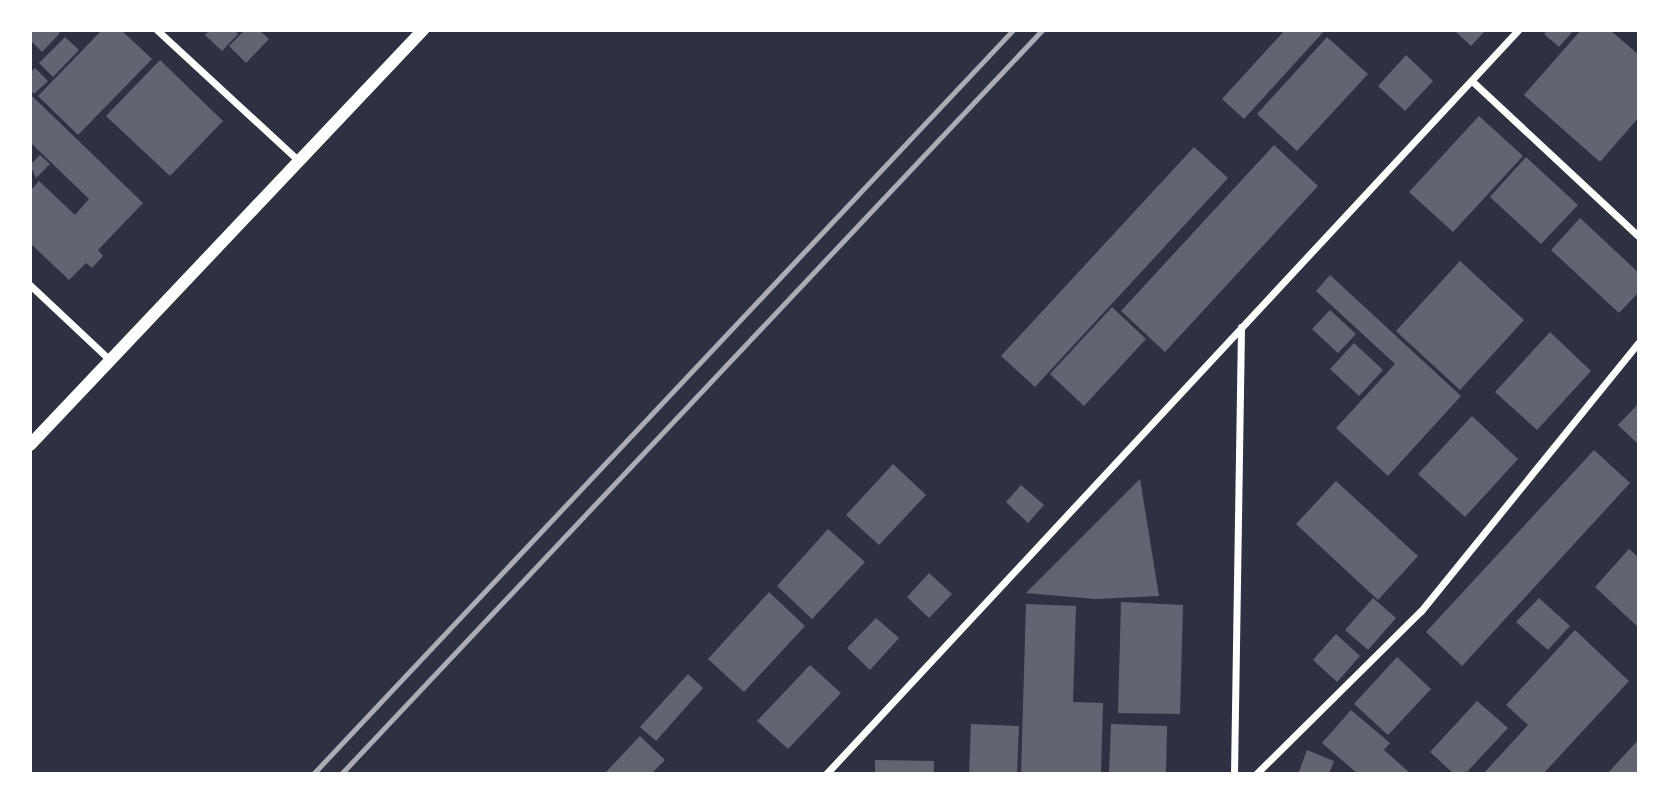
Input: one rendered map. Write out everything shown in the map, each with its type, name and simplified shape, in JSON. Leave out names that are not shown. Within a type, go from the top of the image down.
[{"type":"street","points":[[157,30],[298,160]]},
{"type":"street","points":[[30,445],[423,30]]},
{"type":"street","points":[[826,774],[1518,30]]},
{"type":"street","points":[[1472,80],[1639,237]]},
{"type":"street","points":[[30,285],[111,362]]},
{"type":"street","points":[[1234,774],[1241,327]]},
{"type":"street","points":[[1256,774],[1421,611],[1639,342]]},
{"type":"building","points":[[30,30],[56,30],[60,33],[42,52],[30,40]]},
{"type":"building","points":[[102,30],[121,30],[152,59],[78,135],[38,96]]},
{"type":"building","points":[[210,30],[234,30],[238,34],[222,51],[205,35]]},
{"type":"building","points":[[245,30],[259,30],[269,39],[246,63],[229,46]]},
{"type":"building","points":[[1285,30],[1325,30],[1244,119],[1222,99]]},
{"type":"building","points":[[1454,30],[1486,30],[1471,46]]},
{"type":"building","points":[[1548,30],[1574,30],[1559,47],[1544,34]]},
{"type":"building","points":[[1581,30],[1610,30],[1639,55],[1639,117],[1600,162],[1524,95]]},
{"type":"building","points":[[65,37],[79,50],[53,77],[39,63]]},
{"type":"building","points":[[1327,37],[1368,74],[1297,151],[1257,114]]},
{"type":"building","points":[[1406,55],[1433,81],[1405,111],[1378,86]]},
{"type":"building","points":[[160,60],[223,121],[170,176],[106,116]]},
{"type":"building","points":[[35,68],[48,81],[34,94],[30,89],[30,73]]},
{"type":"building","points":[[30,94],[143,203],[98,250],[103,256],[92,268],[86,263],[69,280],[30,243],[30,191],[39,181],[75,215],[89,199],[30,142]]},
{"type":"building","points":[[1479,116],[1523,156],[1453,232],[1409,192]]},
{"type":"building","points":[[1274,145],[1318,186],[1165,352],[1121,311]]},
{"type":"building","points":[[1194,147],[1228,178],[1035,387],[1001,356]]},
{"type":"building","points":[[40,155],[50,164],[36,178],[30,165]]},
{"type":"building","points":[[1526,157],[1578,205],[1541,244],[1490,197]]},
{"type":"building","points":[[1580,218],[1639,273],[1639,292],[1619,313],[1551,250]]},
{"type":"building","points":[[1460,261],[1524,320],[1460,390],[1396,331]]},
{"type":"building","points":[[1330,275],[1461,396],[1388,476],[1336,428],[1395,364],[1316,291]]},
{"type":"building","points":[[1112,307],[1146,339],[1084,406],[1050,374]]},
{"type":"building","points":[[1330,310],[1356,334],[1338,353],[1312,329]]},
{"type":"building","points":[[1550,332],[1591,371],[1537,430],[1495,392]]},
{"type":"building","points":[[1354,343],[1383,370],[1359,396],[1330,369]]},
{"type":"building","points":[[1639,403],[1639,445],[1618,425]]},
{"type":"building","points":[[1472,416],[1518,459],[1465,517],[1418,474]]},
{"type":"building","points":[[1594,450],[1630,483],[1462,666],[1426,632]]},
{"type":"building","points":[[893,464],[926,495],[879,545],[846,515]]},
{"type":"building","points":[[1140,479],[1159,596],[1095,599],[1026,593]]},
{"type":"building","points":[[1336,481],[1418,556],[1378,600],[1296,524]]},
{"type":"building","points":[[1021,485],[1044,505],[1028,523],[1006,502]]},
{"type":"building","points":[[828,529],[865,562],[812,619],[777,586]]},
{"type":"building","points":[[1629,549],[1639,558],[1639,628],[1595,587]]},
{"type":"building","points":[[929,573],[952,594],[929,618],[907,597]]},
{"type":"building","points":[[769,592],[805,626],[744,692],[708,659]]},
{"type":"building","points":[[1373,598],[1396,618],[1368,650],[1345,630]]},
{"type":"building","points":[[1539,598],[1570,626],[1548,650],[1516,622]]},
{"type":"building","points":[[1121,602],[1183,605],[1180,714],[1118,713]]},
{"type":"building","points":[[1026,604],[1076,606],[1073,702],[1103,703],[1101,774],[1021,774]]},
{"type":"building","points":[[876,618],[899,638],[870,670],[847,648]]},
{"type":"building","points":[[1575,630],[1629,681],[1543,774],[1483,774],[1528,725],[1506,705]]},
{"type":"building","points":[[1336,634],[1360,656],[1337,682],[1313,660]]},
{"type":"building","points":[[1397,657],[1431,689],[1388,735],[1354,704]]},
{"type":"building","points":[[810,665],[841,693],[788,749],[757,721]]},
{"type":"building","points":[[688,674],[703,688],[656,741],[640,727]]},
{"type":"building","points":[[1477,701],[1508,728],[1465,774],[1454,774],[1430,752]]},
{"type":"building","points":[[1351,710],[1390,743],[1384,750],[1411,774],[1358,774],[1322,743]]},
{"type":"building","points":[[971,724],[1019,726],[1017,774],[969,774]]},
{"type":"building","points":[[1111,724],[1167,726],[1166,774],[1109,774]]},
{"type":"building","points":[[640,736],[665,760],[651,774],[604,774]]},
{"type":"building","points":[[1639,739],[1639,774],[1607,774]]},
{"type":"building","points":[[1307,750],[1334,761],[1329,774],[1298,774]]},
{"type":"building","points":[[875,760],[934,761],[934,774],[875,774]]},
{"type":"railway","points":[[313,774],[1013,30]]},
{"type":"railway","points":[[341,774],[1042,30]]}]
